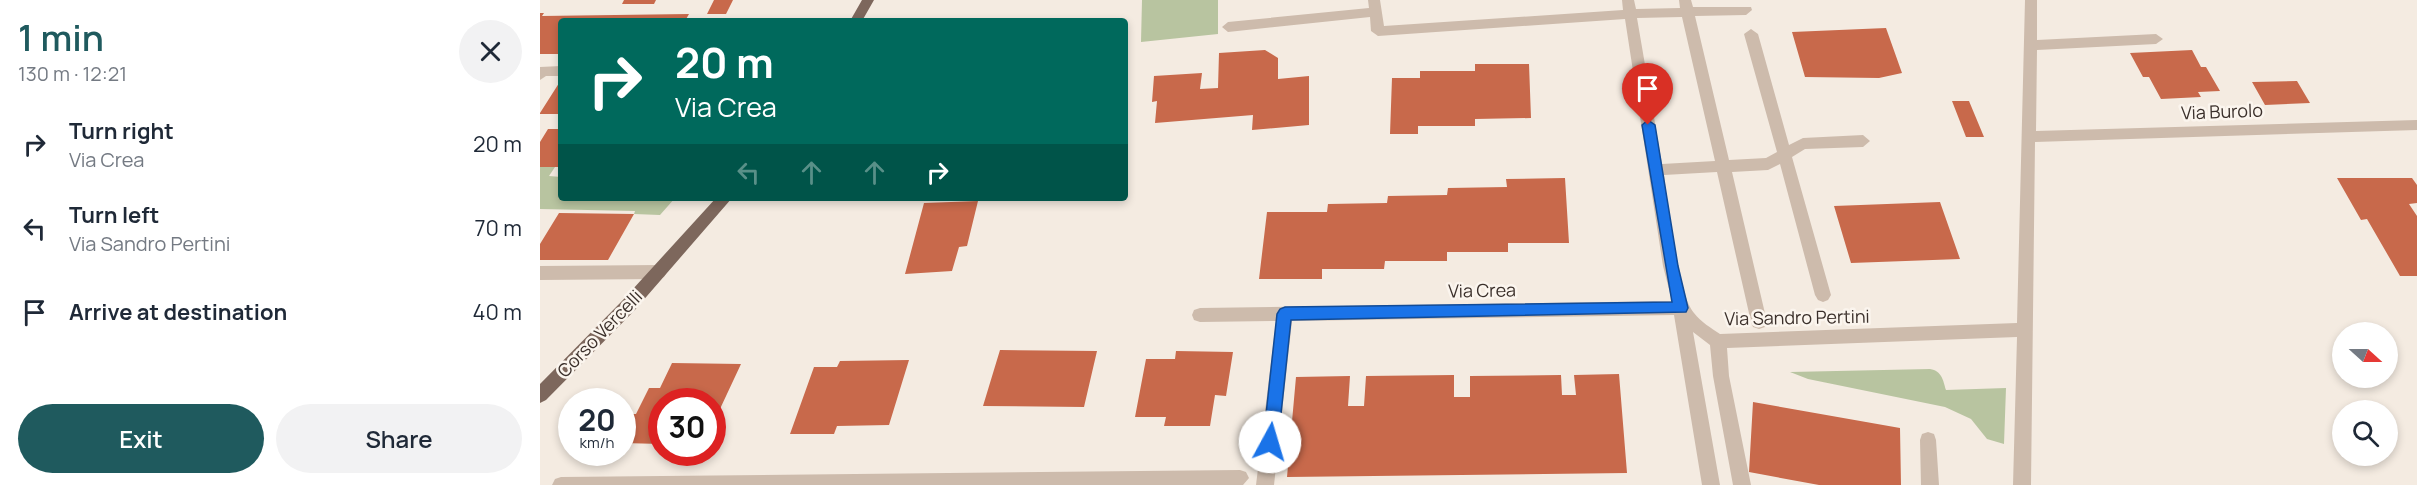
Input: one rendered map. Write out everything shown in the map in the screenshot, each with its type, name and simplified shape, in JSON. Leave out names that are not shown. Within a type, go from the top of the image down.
[{"type":"main road","points":[[858,18],[868,0]]},
{"type":"main road","name":"Corso Vercelli","points":[[540,395],[659,272],[723,201]]},
{"type":"street","points":[[2022,485],[2031,0]]},
{"type":"street","points":[[1228,27],[1375,6],[1378,31],[1629,7],[1686,6],[1746,10]]},
{"type":"street","points":[[1686,6],[1759,322]]},
{"type":"street","points":[[1629,7],[1711,485]]},
{"type":"street","points":[[1751,34],[1823,295]]},
{"type":"street","points":[[2030,45],[2156,39]]},
{"type":"street","points":[[540,75],[542,72],[558,71]]},
{"type":"street","name":"Via Burolo","points":[[2028,137],[2417,125]]},
{"type":"street","points":[[1656,170],[1768,164],[1803,144],[1863,141]]},
{"type":"street","name":"Corso Vercelli","points":[[540,273],[659,272]]},
{"type":"street","name":"Via Sandro Pertini","points":[[1681,308],[1695,327],[1718,341],[2024,330]]},
{"type":"street","name":"Via Crea","points":[[1200,315],[1681,308]]},
{"type":"street","points":[[1265,485],[1285,314]]},
{"type":"street","points":[[1718,341],[1721,376],[1742,485]]},
{"type":"street","points":[[1928,440],[1930,485]]},
{"type":"street","points":[[561,485],[1240,478]]},
{"type":"green space","points":[[1142,0],[1218,0],[1218,34],[1141,42]]},
{"type":"green space","points":[[540,167],[555,167],[549,176],[558,177],[558,201],[672,201],[660,215],[634,214],[635,211],[540,209]]},
{"type":"green space","points":[[1930,369],[1940,374],[1946,390],[2006,388],[2004,444],[1987,439],[1971,419],[1945,407],[1808,379],[1790,372]]},
{"type":"building","points":[[624,0],[656,0],[654,4],[622,4]]},
{"type":"building","points":[[714,0],[733,0],[726,14],[707,14]]},
{"type":"building","points":[[540,13],[544,13],[542,16],[689,14],[687,18],[558,18],[558,54],[540,54]]},
{"type":"building","points":[[1886,28],[1902,73],[1879,78],[1805,77],[1792,32]]},
{"type":"building","points":[[1265,50],[1278,58],[1278,79],[1309,76],[1309,125],[1252,130],[1253,115],[1155,123],[1157,101],[1152,102],[1154,76],[1202,73],[1200,89],[1218,88],[1219,53]]},
{"type":"building","points":[[2192,50],[2201,67],[2206,67],[2220,91],[2198,92],[2201,97],[2161,99],[2149,77],[2143,77],[2130,53]]},
{"type":"building","points":[[1475,64],[1529,64],[1531,118],[1475,119],[1475,126],[1418,126],[1418,134],[1390,134],[1392,78],[1420,78],[1420,71],[1475,71]]},
{"type":"building","points":[[2297,81],[2310,103],[2265,105],[2252,82]]},
{"type":"building","points":[[558,85],[558,114],[540,113]]},
{"type":"building","points":[[1952,101],[1969,101],[1984,137],[1966,137]]},
{"type":"building","points":[[548,129],[558,129],[558,167],[540,167],[540,142]]},
{"type":"building","points":[[1565,178],[1569,243],[1508,243],[1508,252],[1447,252],[1447,261],[1385,261],[1384,269],[1322,269],[1322,279],[1259,279],[1267,212],[1327,212],[1328,204],[1387,203],[1388,196],[1447,195],[1448,188],[1507,187],[1506,179]]},
{"type":"building","points":[[2337,178],[2412,178],[2417,185],[2417,203],[2409,204],[2417,216],[2417,276],[2400,276],[2367,219],[2361,220]]},
{"type":"building","points":[[978,201],[967,246],[959,247],[952,271],[905,274],[924,203]]},
{"type":"building","points":[[1940,202],[1960,259],[1851,263],[1834,206]]},
{"type":"building","points":[[559,213],[634,214],[608,260],[540,260],[540,244]]},
{"type":"building","points":[[1000,350],[1097,351],[1084,407],[983,406]]},
{"type":"building","points":[[1176,351],[1233,352],[1226,396],[1215,395],[1210,426],[1164,426],[1166,417],[1135,417],[1146,359],[1175,359]]},
{"type":"building","points":[[909,360],[889,425],[837,426],[834,434],[790,434],[814,367],[837,367],[840,361]]},
{"type":"building","points":[[672,363],[741,364],[726,396],[726,388],[660,388]]},
{"type":"building","points":[[1619,374],[1627,473],[1287,477],[1296,377],[1350,376],[1348,406],[1364,406],[1366,376],[1454,375],[1454,397],[1470,397],[1470,376],[1561,375],[1562,395],[1576,395],[1574,375]]},
{"type":"building","points":[[648,390],[648,444],[636,443],[636,414]]},
{"type":"building","points":[[1753,402],[1900,428],[1901,485],[1819,485],[1749,472]]},
{"type":"route","points":[[1270,442],[1285,314],[1681,308],[1671,266],[1648,125]]}]
